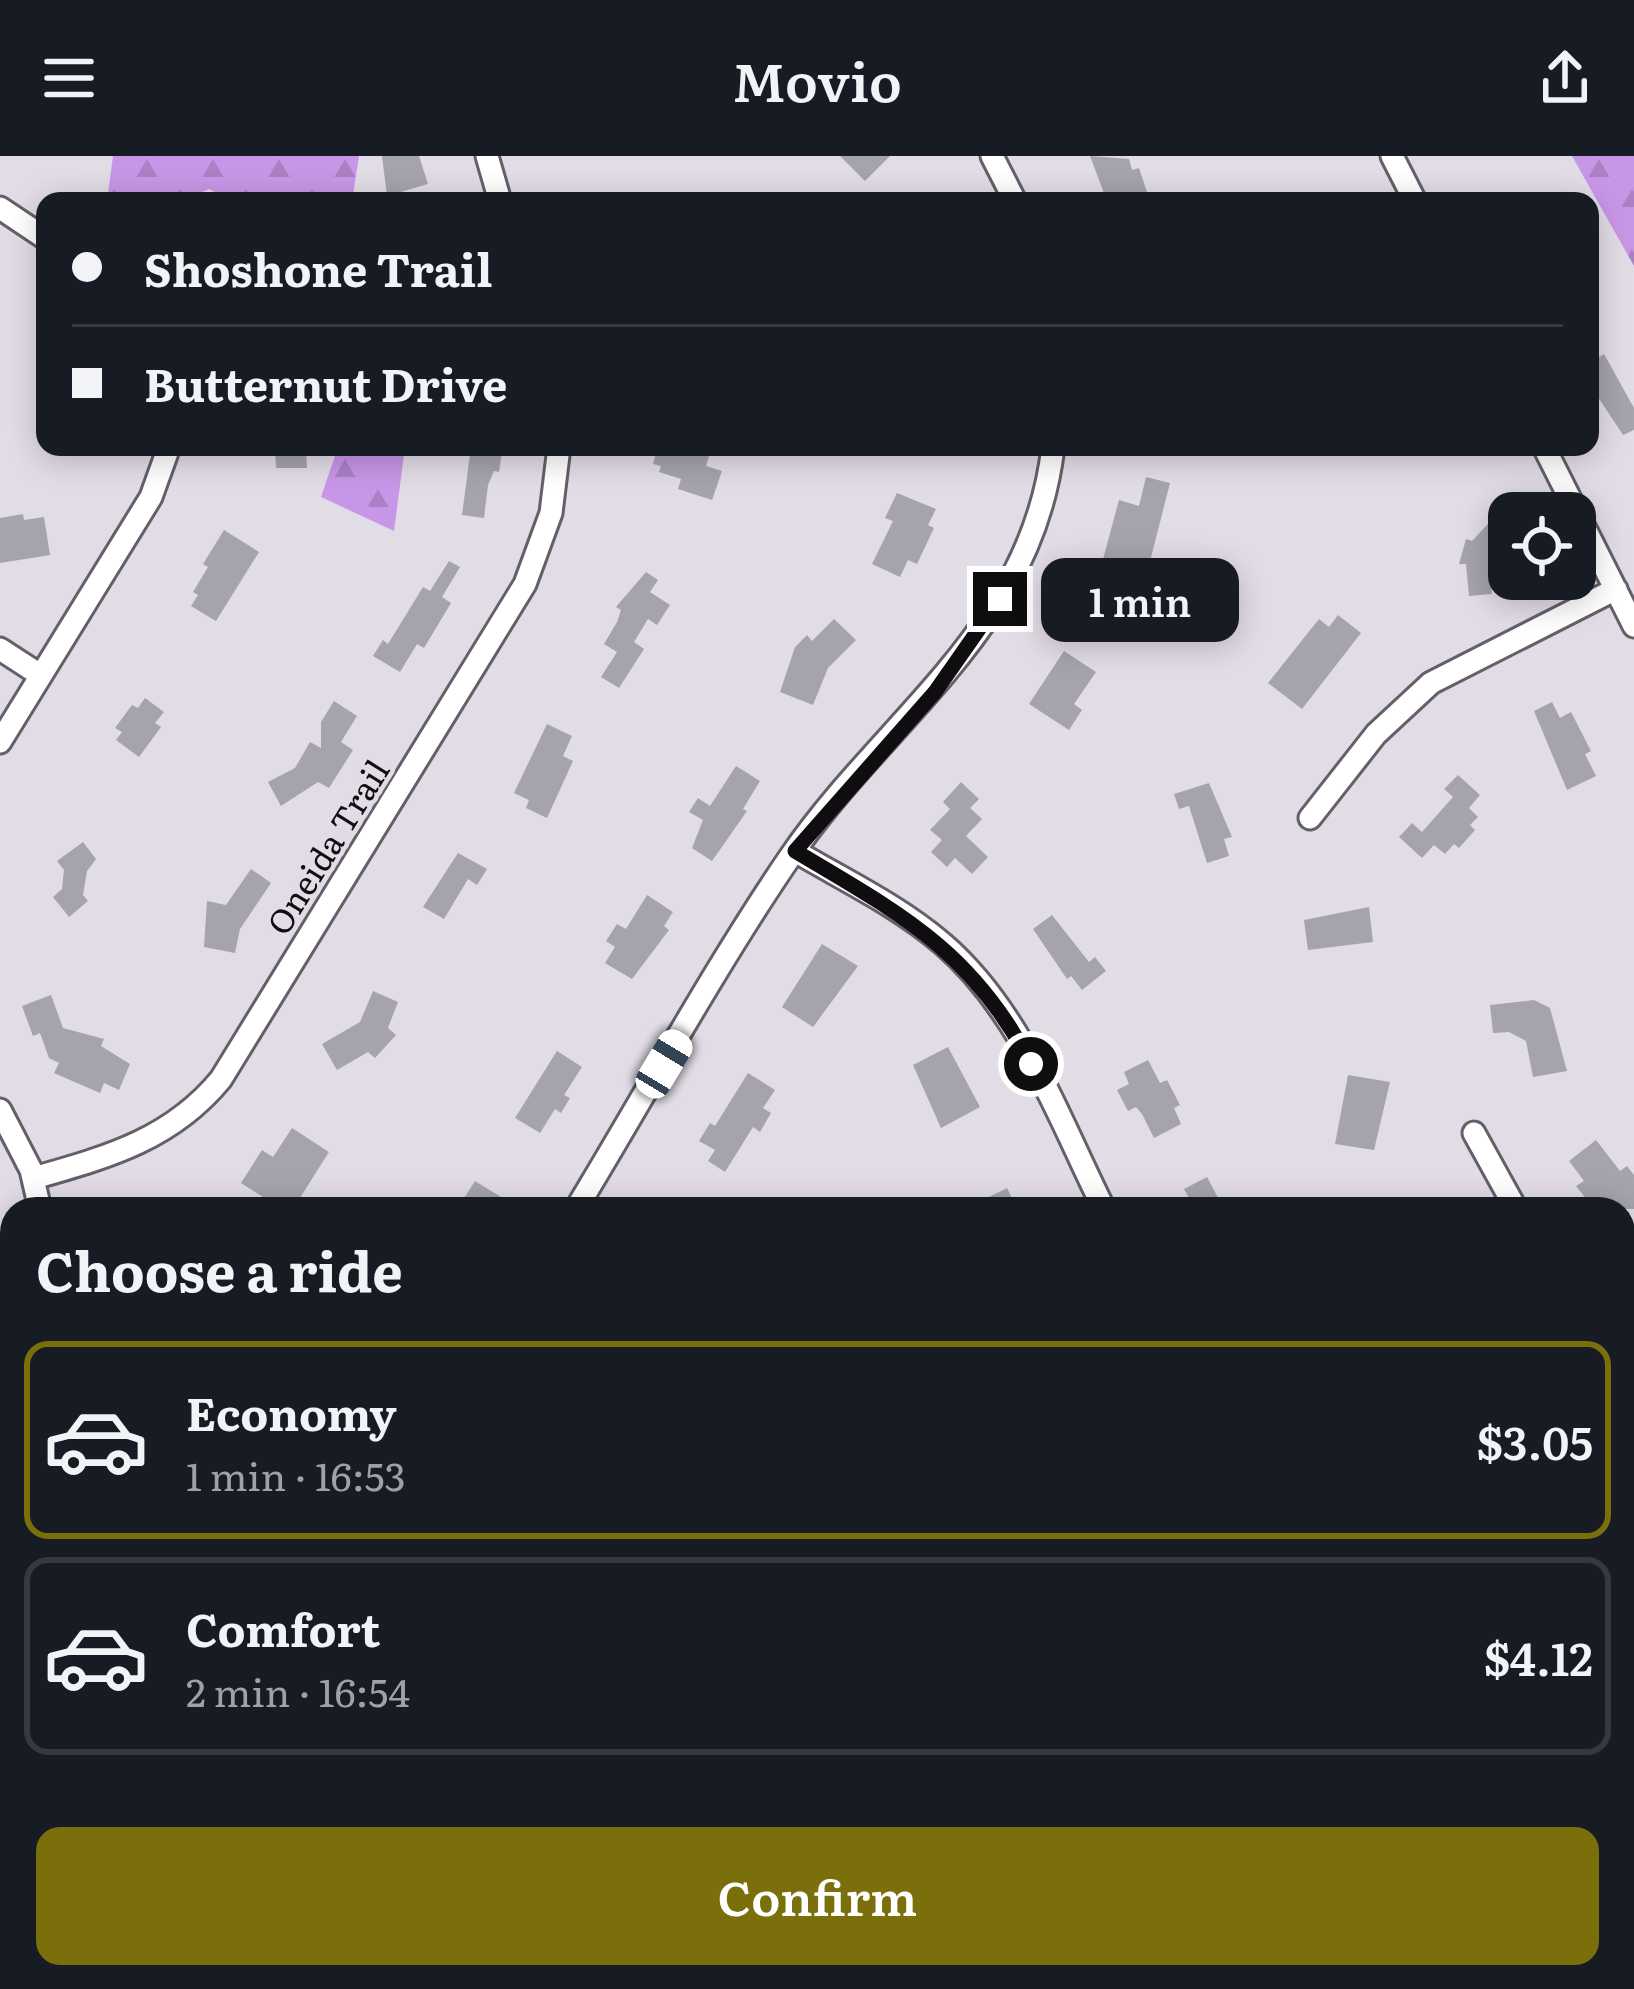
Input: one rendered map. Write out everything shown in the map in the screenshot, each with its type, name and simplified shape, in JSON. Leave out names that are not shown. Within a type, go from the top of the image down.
[{"type":"street","points":[[487,156],[497,192]]},
{"type":"street","points":[[992,156],[1011,192]]},
{"type":"street","points":[[1392,156],[1410,192]]},
{"type":"street","points":[[0,208],[36,232]]},
{"type":"street","points":[[0,742],[151,497],[166,456]]},
{"type":"street","name":"Oneida Trail","points":[[34,1178],[157,1137],[183,1119],[221,1079],[525,584],[551,513],[558,456]]},
{"type":"street","points":[[583,1197],[795,851],[935,692],[988,620],[1027,543],[1051,456]]},
{"type":"street","points":[[1549,456],[1634,626]]},
{"type":"street","points":[[1310,818],[1376,734],[1431,683],[1616,590]]},
{"type":"street","points":[[0,649],[40,675]]},
{"type":"street","points":[[795,851],[913,921],[966,965],[1012,1027],[1098,1197]]},
{"type":"street","points":[[0,1110],[34,1178],[38,1197]]},
{"type":"street","points":[[1474,1133],[1509,1197]]},
{"type":"green space","points":[[113,156],[359,156],[353,192],[108,192]]},
{"type":"green space","points":[[1572,156],[1634,156],[1634,266],[1599,204],[1599,192],[1592,192]]},
{"type":"green space","points":[[335,456],[404,456],[394,531],[321,497]]},
{"type":"building","points":[[382,156],[419,156],[428,184],[386,192]]},
{"type":"building","points":[[840,156],[890,156],[865,181]]},
{"type":"building","points":[[1090,156],[1129,159],[1132,170],[1139,168],[1147,192],[1104,192]]},
{"type":"building","points":[[1604,354],[1634,408],[1634,430],[1623,435],[1599,399],[1599,357]]},
{"type":"building","points":[[275,456],[306,456],[307,468],[276,468]]},
{"type":"building","points":[[470,456],[501,456],[499,472],[494,471],[488,485],[484,518],[462,515]]},
{"type":"building","points":[[655,456],[709,456],[706,466],[722,471],[712,500],[678,489],[681,479],[659,472],[661,466],[653,464]]},
{"type":"building","points":[[1146,477],[1170,483],[1147,573],[1156,575],[1150,594],[1111,584],[1115,567],[1102,563],[1119,500],[1139,506]]},
{"type":"building","points":[[897,493],[936,509],[928,525],[934,528],[917,564],[908,560],[900,577],[872,564],[893,521],[885,518]]},
{"type":"building","points":[[23,514],[24,520],[44,517],[50,555],[0,563],[0,518]]},
{"type":"building","points":[[1488,524],[1488,594],[1469,596],[1466,564],[1459,564],[1466,539],[1472,541]]},
{"type":"building","points":[[224,530],[259,552],[216,621],[191,606],[198,595],[193,592],[208,567],[203,564]]},
{"type":"building","points":[[449,561],[460,567],[442,597],[451,603],[424,648],[417,644],[400,672],[373,656],[383,640],[388,644],[423,587],[430,591]]},
{"type":"building","points":[[646,572],[658,580],[650,592],[670,605],[657,625],[648,619],[634,642],[644,649],[619,688],[601,677],[617,652],[604,644],[621,610],[616,607]]},
{"type":"building","points":[[1338,615],[1361,633],[1302,709],[1268,683],[1319,619],[1329,627]]},
{"type":"building","points":[[834,619],[856,640],[828,668],[813,705],[780,692],[795,647],[807,635],[812,641]]},
{"type":"building","points":[[1064,651],[1096,672],[1074,704],[1082,710],[1069,730],[1029,704]]},
{"type":"building","points":[[145,698],[164,712],[155,723],[161,727],[139,757],[116,740],[122,732],[115,728],[132,705],[138,708]]},
{"type":"building","points":[[334,701],[357,716],[341,742],[353,750],[329,788],[318,782],[281,806],[268,782],[295,768],[310,742],[321,748],[321,722]]},
{"type":"building","points":[[1552,702],[1560,718],[1571,712],[1591,751],[1585,754],[1596,776],[1567,790],[1534,711]]},
{"type":"building","points":[[547,724],[572,736],[563,756],[573,761],[547,818],[526,808],[529,800],[514,793]]},
{"type":"building","points":[[736,766],[760,781],[743,809],[747,811],[712,861],[692,848],[703,820],[689,812],[698,798],[710,806]]},
{"type":"building","points":[[1458,775],[1480,795],[1469,808],[1478,817],[1470,825],[1475,830],[1459,848],[1454,844],[1445,854],[1434,845],[1422,858],[1399,837],[1412,823],[1422,832],[1453,797],[1444,789]]},
{"type":"building","points":[[961,782],[979,799],[970,808],[982,819],[966,836],[988,857],[972,874],[955,858],[947,867],[931,852],[942,840],[930,830],[950,809],[943,802]]},
{"type":"building","points":[[1209,783],[1232,837],[1224,839],[1229,856],[1207,863],[1189,806],[1179,809],[1174,794]]},
{"type":"building","points":[[83,842],[96,859],[87,871],[83,895],[88,901],[69,917],[53,897],[62,889],[64,870],[57,861]]},
{"type":"building","points":[[458,853],[487,869],[477,885],[468,879],[444,919],[423,907]]},
{"type":"building","points":[[251,869],[271,883],[240,929],[235,953],[204,947],[207,901],[226,905]]},
{"type":"building","points":[[647,895],[673,912],[664,926],[669,930],[632,979],[605,963],[615,947],[606,941],[617,924],[626,929]]},
{"type":"building","points":[[1369,907],[1373,942],[1308,950],[1304,920]]},
{"type":"building","points":[[1052,915],[1089,962],[1095,957],[1106,971],[1082,990],[1071,976],[1067,979],[1033,929]]},
{"type":"building","points":[[822,944],[858,966],[813,1027],[782,1007]]},
{"type":"building","points":[[373,991],[398,1002],[388,1028],[396,1035],[375,1058],[368,1052],[337,1070],[322,1044],[360,1022]]},
{"type":"building","points":[[51,995],[63,1028],[104,1039],[101,1046],[130,1064],[119,1090],[104,1083],[100,1093],[54,1073],[59,1063],[49,1058],[40,1033],[33,1036],[22,1006]]},
{"type":"building","points":[[1534,1000],[1550,1008],[1567,1071],[1533,1077],[1526,1041],[1509,1032],[1493,1033],[1490,1005]]},
{"type":"building","points":[[948,1047],[980,1107],[941,1128],[913,1065]]},
{"type":"building","points":[[557,1051],[582,1067],[564,1095],[570,1098],[561,1113],[555,1109],[540,1133],[515,1118]]},
{"type":"building","points":[[1148,1060],[1160,1083],[1167,1080],[1180,1105],[1174,1108],[1181,1124],[1154,1138],[1142,1114],[1136,1107],[1128,1111],[1117,1090],[1129,1084],[1124,1072]]},
{"type":"building","points":[[748,1073],[775,1090],[763,1108],[771,1113],[760,1132],[753,1127],[725,1172],[708,1161],[715,1150],[699,1141],[710,1123],[715,1126]]},
{"type":"building","points":[[1348,1075],[1390,1082],[1374,1150],[1335,1144]]},
{"type":"building","points":[[292,1128],[329,1152],[301,1197],[263,1197],[241,1183],[262,1150],[273,1157]]},
{"type":"building","points":[[1596,1140],[1620,1171],[1627,1166],[1634,1175],[1634,1197],[1585,1197],[1576,1186],[1584,1181],[1569,1161]]},
{"type":"building","points":[[1207,1177],[1218,1197],[1188,1197],[1184,1189]]},
{"type":"building","points":[[475,1181],[501,1197],[465,1197]]},
{"type":"building","points":[[1007,1188],[1011,1197],[989,1197]]},
{"type":"route","points":[[1000,599],[935,692],[860,771],[795,851],[942,943],[991,995],[1031,1064]]}]
